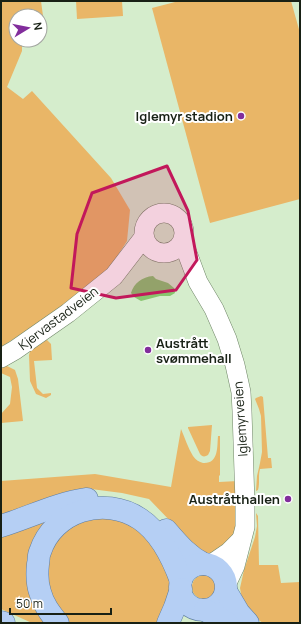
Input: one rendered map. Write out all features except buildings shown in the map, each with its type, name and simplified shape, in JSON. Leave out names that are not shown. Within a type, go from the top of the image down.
[{"type":"main road","points":[[1,526],[79,500],[97,497],[113,498],[128,502],[148,512],[160,522],[195,560],[216,568],[221,573],[225,579],[226,588],[232,602],[248,623]]},
{"type":"main road","points":[[58,623],[46,608],[39,591],[37,573],[39,553],[48,534],[63,520],[78,512],[94,508],[110,508],[125,512],[140,519],[154,532],[163,544],[176,567],[184,599],[187,603],[227,623]]},
{"type":"main road","points":[[168,623],[175,607],[185,574],[191,568],[199,564],[207,565]]},
{"type":"main road","points":[[182,623],[203,610],[212,608],[218,604],[223,598],[226,588]]},
{"type":"street","name":"Kjervastadveien","points":[[1,358],[68,313],[153,247],[174,251],[183,242],[185,231],[181,221],[172,214],[162,213],[152,217],[145,226],[153,247]]},
{"type":"street","name":"Iglemyrveien","points":[[183,242],[198,282],[212,304],[221,324],[231,352],[241,392],[245,517],[235,566],[226,588]]},
{"type":"street","name":"Iglemyrveien","points":[[153,247],[198,282]]},
{"type":"street","points":[[207,565],[229,552],[241,540]]},
{"type":"highlighted area","points":[[167,166],[188,211],[197,260],[176,290],[116,298],[71,288],[77,234],[92,193]]},
{"type":"shaded area","points":[[1,1],[41,1],[42,8],[8,8],[8,48],[22,48],[22,51],[7,87],[23,99],[32,91],[111,178],[130,210],[127,241],[109,269],[48,317],[1,347]]},
{"type":"shaded area","points":[[76,1],[122,1],[123,16],[77,19]]},
{"type":"shaded area","name":"Iglemyr stadion","points":[[179,1],[291,1],[300,33],[300,199],[210,223],[152,8]]},
{"type":"shaded area","points":[[153,276],[156,279],[168,283],[174,288],[175,293],[170,296],[160,296],[141,301],[134,297],[131,293],[136,283]]},
{"type":"shaded area","points":[[47,340],[51,344],[52,360],[34,361],[37,388],[43,394],[51,393],[51,395],[46,398],[36,394],[30,381],[29,355],[31,348],[40,341]]},
{"type":"shaded area","points":[[1,366],[7,366],[15,370],[18,379],[23,421],[1,423],[1,414],[10,404],[12,387],[10,377],[1,373]]},
{"type":"shaded area","points":[[261,396],[263,397],[268,458],[271,458],[272,468],[260,469],[259,487],[256,491],[257,476],[262,452],[261,416],[255,399]]},
{"type":"shaded area","points":[[212,425],[210,451],[208,455],[203,456],[200,454],[188,427]]},
{"type":"shaded area","points":[[181,429],[193,456],[198,461],[203,463],[208,463],[215,458],[218,436],[220,436],[219,482],[238,481],[237,531],[213,555],[201,553],[149,499],[122,493],[91,489],[63,495],[1,517],[1,481],[95,474],[171,487]]},
{"type":"shaded area","points":[[58,510],[38,539],[54,623],[32,623],[1,609],[1,531]]},
{"type":"shaded area","points":[[256,513],[258,516],[259,565],[278,565],[281,583],[300,582],[300,623],[263,623],[254,617],[242,599],[240,588],[244,570],[255,537],[257,526]]},
{"type":"shaded area","points":[[90,515],[129,520],[165,559],[173,589],[161,623],[68,623],[50,599],[45,575],[48,552],[57,538]]},
{"type":"shaded area","points":[[199,575],[209,575],[216,582],[216,592],[209,599],[199,599],[192,592],[192,582]]},
{"type":"place","name":"Iglemyr stadion","points":[[241,116]]},
{"type":"place","name":"Austrått svømmehall","points":[[148,350]]},
{"type":"place","name":"Austråtthallen","points":[[288,499]]}]
